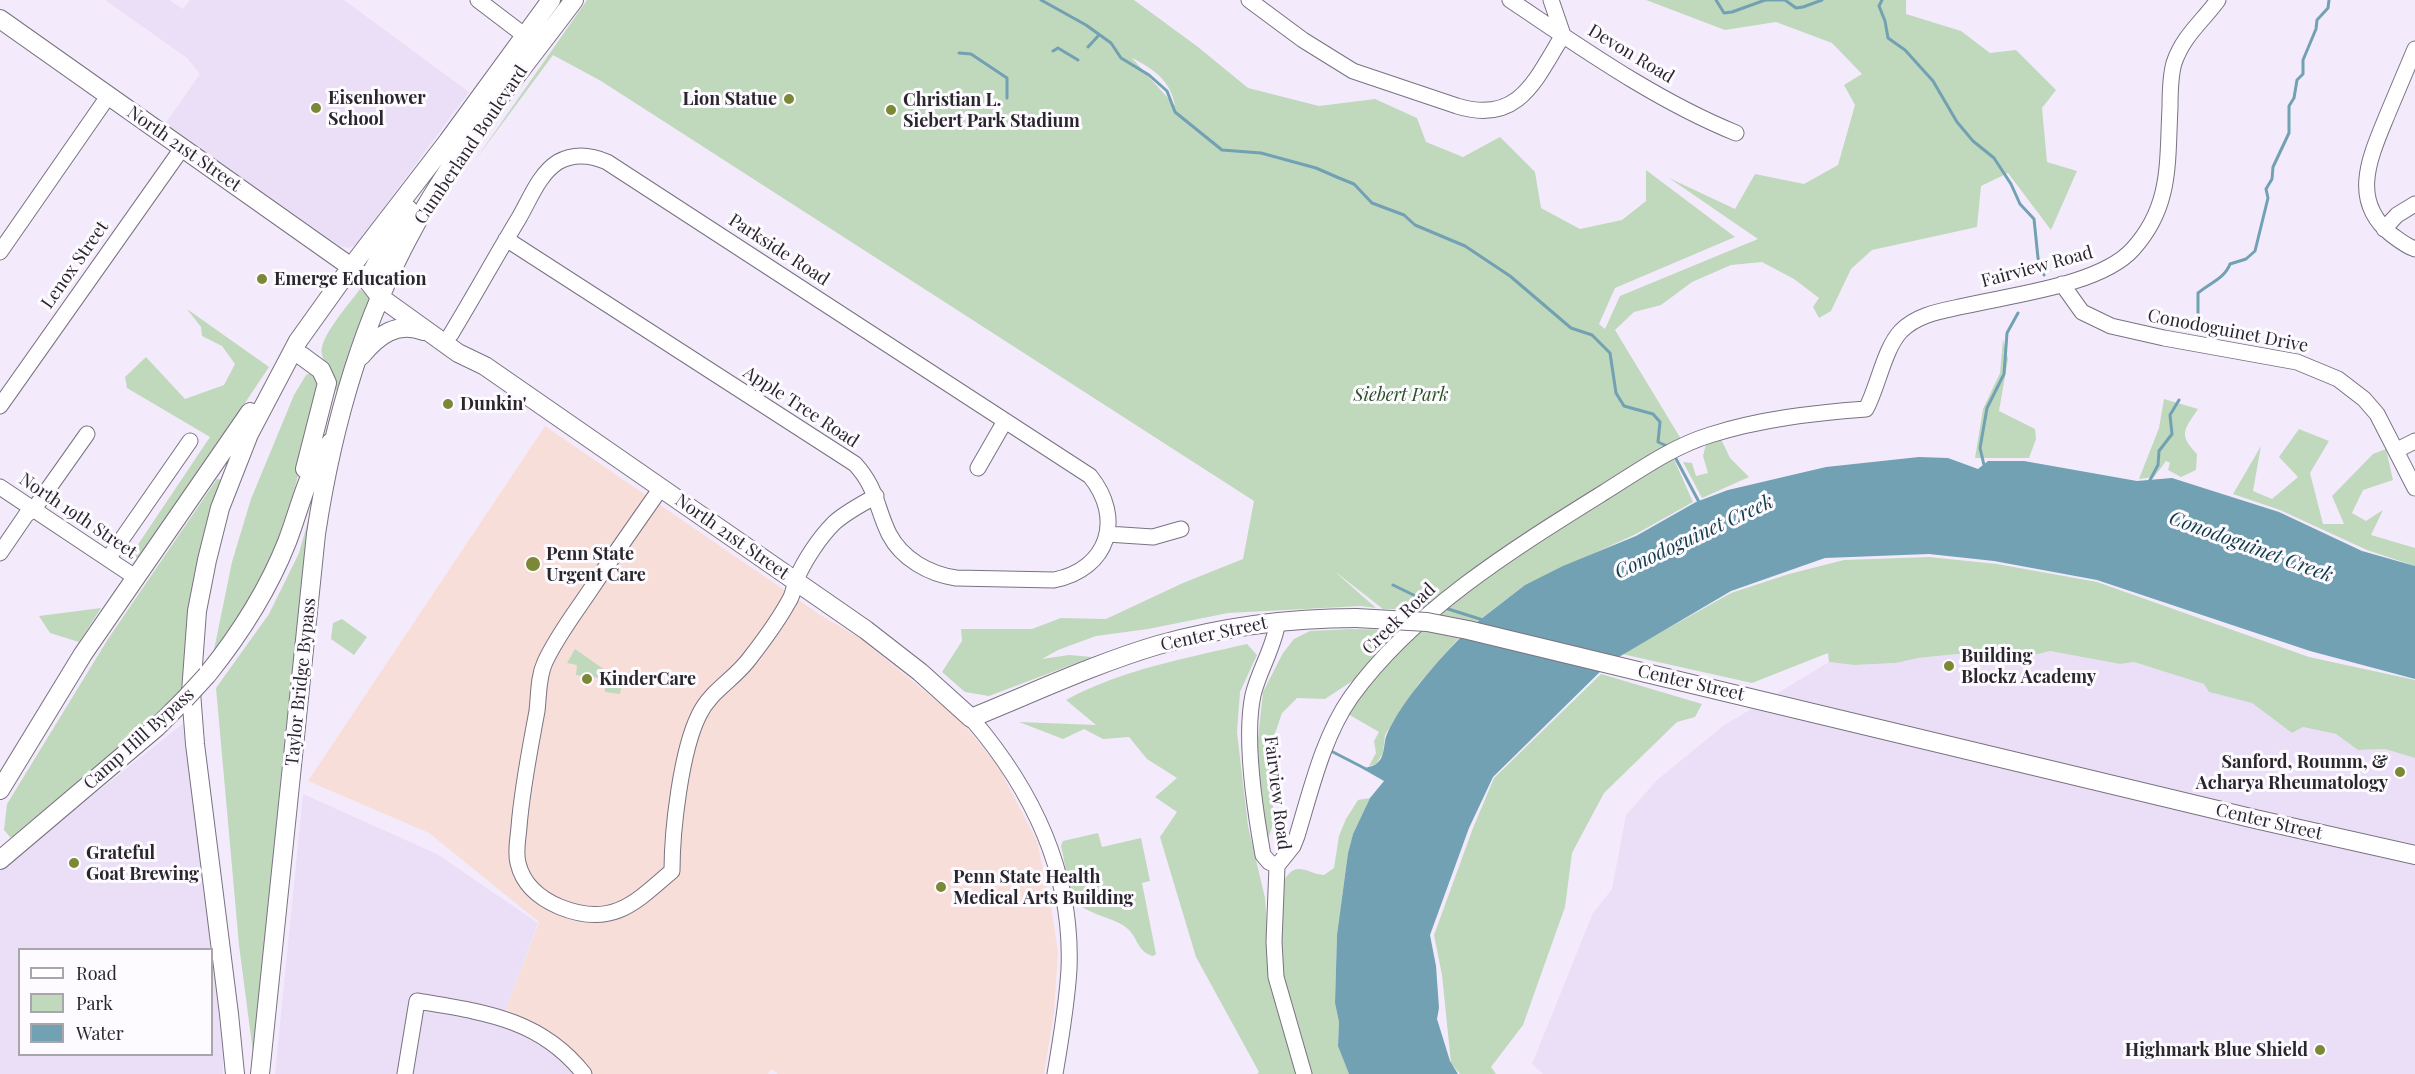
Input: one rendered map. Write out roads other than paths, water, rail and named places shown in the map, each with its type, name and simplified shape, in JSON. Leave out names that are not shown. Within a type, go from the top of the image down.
[{"type":"main road","name":"Cumberland Boulevard","points":[[351,267],[448,141],[551,0]]},
{"type":"main road","name":"Cumberland Boulevard","points":[[382,292],[411,232],[438,187],[488,115],[574,0]]},
{"type":"main road","name":"North 21st Street","points":[[0,18],[351,267],[428,332],[458,353],[485,366],[900,656],[971,718]]},
{"type":"main road","points":[[367,280],[448,141]]},
{"type":"main road","points":[[234,1074],[231,1031],[193,717],[194,638],[207,560],[229,483],[260,411],[351,267]]},
{"type":"main road","name":"North 21st Street","points":[[382,292],[451,333],[465,344],[485,366]]},
{"type":"main road","name":"Taylor Bridge Bypass","points":[[260,1074],[316,534],[334,438],[356,362],[382,292]]},
{"type":"main road","points":[[356,362],[375,340],[390,331],[408,327],[428,332]]},
{"type":"main road","points":[[296,517],[309,452],[327,383],[321,370],[300,349]]},
{"type":"main road","points":[[0,790],[83,654],[300,349]]},
{"type":"main road","points":[[245,1074],[240,1012],[202,717],[204,639],[216,562],[238,486],[300,349]]},
{"type":"main road","name":"Camp Hill Bypass","points":[[4,851],[140,741],[207,675],[241,629],[265,589],[278,564],[313,466],[334,438]]},
{"type":"main road","name":"Center Street","points":[[971,718],[1156,646],[1218,630],[1278,621],[1356,618],[1426,622],[1468,630],[2264,821],[2415,855]]},
{"type":"street","points":[[478,0],[525,35]]},
{"type":"street","points":[[1249,0],[1303,40],[1353,71],[1456,106],[1489,112],[1514,102],[1534,81],[1563,35],[1551,0]]},
{"type":"street","name":"Devon Road","points":[[1510,0],[1655,93],[1736,133]]},
{"type":"street","name":"Fairview Road","points":[[1836,411],[1866,409],[1894,341],[1912,322],[1923,316],[2089,277],[2113,265],[2132,251],[2152,224],[2167,183],[2170,88],[2174,64],[2188,35],[2218,0]]},
{"type":"street","points":[[2415,49],[2366,174],[2370,207],[2375,217],[2385,229],[2415,249]]},
{"type":"street","points":[[0,252],[5,233],[108,95]]},
{"type":"street","name":"Lenox Street","points":[[0,406],[183,147]]},
{"type":"street","name":"Parkside Road","points":[[451,333],[544,175],[563,159],[574,156],[597,157],[1090,476],[1097,484],[1107,505],[1107,534]]},
{"type":"street","points":[[2385,229],[2397,214],[2415,204]]},
{"type":"street","name":"Apple Tree Road","points":[[506,239],[846,458],[862,472],[876,496],[888,532],[900,550],[918,565],[945,577],[1035,580],[1065,578],[1093,561],[1107,534]]},
{"type":"street","name":"Conodoguinet Drive","points":[[2062,284],[2082,312],[2111,326],[2297,362],[2326,372],[2352,388],[2370,406],[2397,450],[2415,489]]},
{"type":"street","name":"Creek Road","points":[[1277,866],[1293,846],[1327,741],[1340,715],[1366,679],[1408,633],[1438,606],[1500,559],[1672,451],[1709,435],[1755,424],[1836,411]]},
{"type":"street","points":[[978,468],[1005,421]]},
{"type":"street","points":[[0,553],[87,434]]},
{"type":"street","points":[[108,559],[190,441]]},
{"type":"street","points":[[2397,450],[2415,441]]},
{"type":"street","name":"North 19th Street","points":[[0,487],[135,578]]},
{"type":"street","points":[[661,488],[557,638],[543,665],[538,685],[516,848],[520,871],[534,892],[552,904],[567,910],[592,915],[612,914],[627,907],[672,872],[672,851],[682,778],[691,733],[698,715],[711,696],[740,670],[756,651],[790,599],[802,568],[834,523],[876,496]]},
{"type":"street","points":[[1107,534],[1153,537],[1180,529]]},
{"type":"street","name":"Fairview Road","points":[[1277,866],[1263,855],[1251,753],[1250,718],[1254,693],[1275,640],[1278,621]]},
{"type":"street","points":[[971,718],[1007,762],[1026,795],[1047,838],[1061,887],[1068,936],[1069,966],[1055,1074]]},
{"type":"street","points":[[1277,866],[1274,893],[1276,977],[1304,1074]]},
{"type":"street","points":[[405,1074],[417,1001],[498,1015],[520,1024],[547,1040],[584,1074]]},
{"type":"water","name":"Conodoguinet Creek","points":[[1919,457],[1948,458],[1978,469],[1988,461],[2024,461],[2137,481],[2172,478],[2279,512],[2362,551],[2415,566],[2415,679],[2310,651],[2097,580],[1994,561],[1929,554],[1825,558],[1731,591],[1612,661],[1468,629],[1525,585],[1563,566],[1636,536],[1696,502],[1728,490],[1826,467]]},
{"type":"water","points":[[1467,631],[1609,663],[1493,777],[1469,828],[1430,935],[1436,966],[1439,1008],[1437,1019],[1450,1061],[1458,1074],[1349,1074],[1338,1046],[1339,1022],[1335,1003],[1337,935],[1348,853],[1353,834],[1370,798],[1384,781],[1363,769],[1379,761],[1383,754],[1387,734],[1402,707],[1434,666]]},
{"type":"waterway","points":[[1041,0],[1086,25],[1111,43],[1121,58],[1149,75],[1167,91],[1175,112],[1222,150],[1261,153],[1316,168],[1354,184],[1372,203],[1404,215],[1415,225],[1465,246],[1510,276],[1571,328],[1592,335],[1610,353],[1616,393],[1624,406],[1653,414],[1660,422],[1658,442],[1669,447]]},
{"type":"waterway","points":[[1716,0],[1724,13],[1765,0],[1785,0],[1796,8],[1822,0]]},
{"type":"waterway","points":[[1882,0],[1879,6],[1888,38],[1905,50],[1933,81],[1957,122],[1973,141],[1994,158],[2011,184],[2020,204],[2034,219],[2038,258],[2044,275]]},
{"type":"waterway","points":[[2195,328],[2198,318],[2198,293],[2221,277],[2230,264],[2246,259],[2255,251],[2268,198],[2266,189],[2272,179],[2273,167],[2289,133],[2289,106],[2294,98],[2297,80],[2303,74],[2303,60],[2316,29],[2317,20],[2328,8],[2329,0]]},
{"type":"waterway","points":[[1088,47],[1099,35]]},
{"type":"waterway","points":[[1053,51],[1058,48],[1078,60]]},
{"type":"waterway","points":[[959,53],[971,54],[1007,78],[1007,98]]},
{"type":"waterway","points":[[1984,465],[1980,448],[1987,408],[2004,374],[2007,333],[2018,313]]},
{"type":"waterway","points":[[2149,482],[2158,465],[2159,451],[2172,434],[2170,415],[2179,400]]},
{"type":"waterway","points":[[1674,455],[1699,502]]},
{"type":"waterway","points":[[1393,585],[1432,604]]},
{"type":"waterway","points":[[1445,608],[1483,620]]},
{"type":"waterway","points":[[1333,752],[1366,769]]},
{"type":"place","name":"Lion Statue","points":[[789,99]]},
{"type":"place","name":"Eisenhower School","points":[[316,108]]},
{"type":"place","name":"Christian L. Siebert Park Stadium","points":[[891,110]]},
{"type":"place","name":"Emerge Education","points":[[262,279]]},
{"type":"place","name":"Dunkin'","points":[[448,404]]},
{"type":"place","name":"Penn State Urgent Care","points":[[533,564]]},
{"type":"place","name":"Building Blockz Academy","points":[[1949,666]]},
{"type":"place","name":"KinderCare","points":[[587,679]]},
{"type":"place","name":"Sanford, Roumm, & Acharya Rheumatology","points":[[2400,772]]},
{"type":"place","name":"Grateful Goat Brewing","points":[[74,863]]},
{"type":"place","name":"Penn State Health Medical Arts Building","points":[[941,887]]},
{"type":"place","name":"Highmark Blue Shield","points":[[2320,1050]]},
{"type":"park label","name":"Siebert Park","points":[[1401,395]]}]
